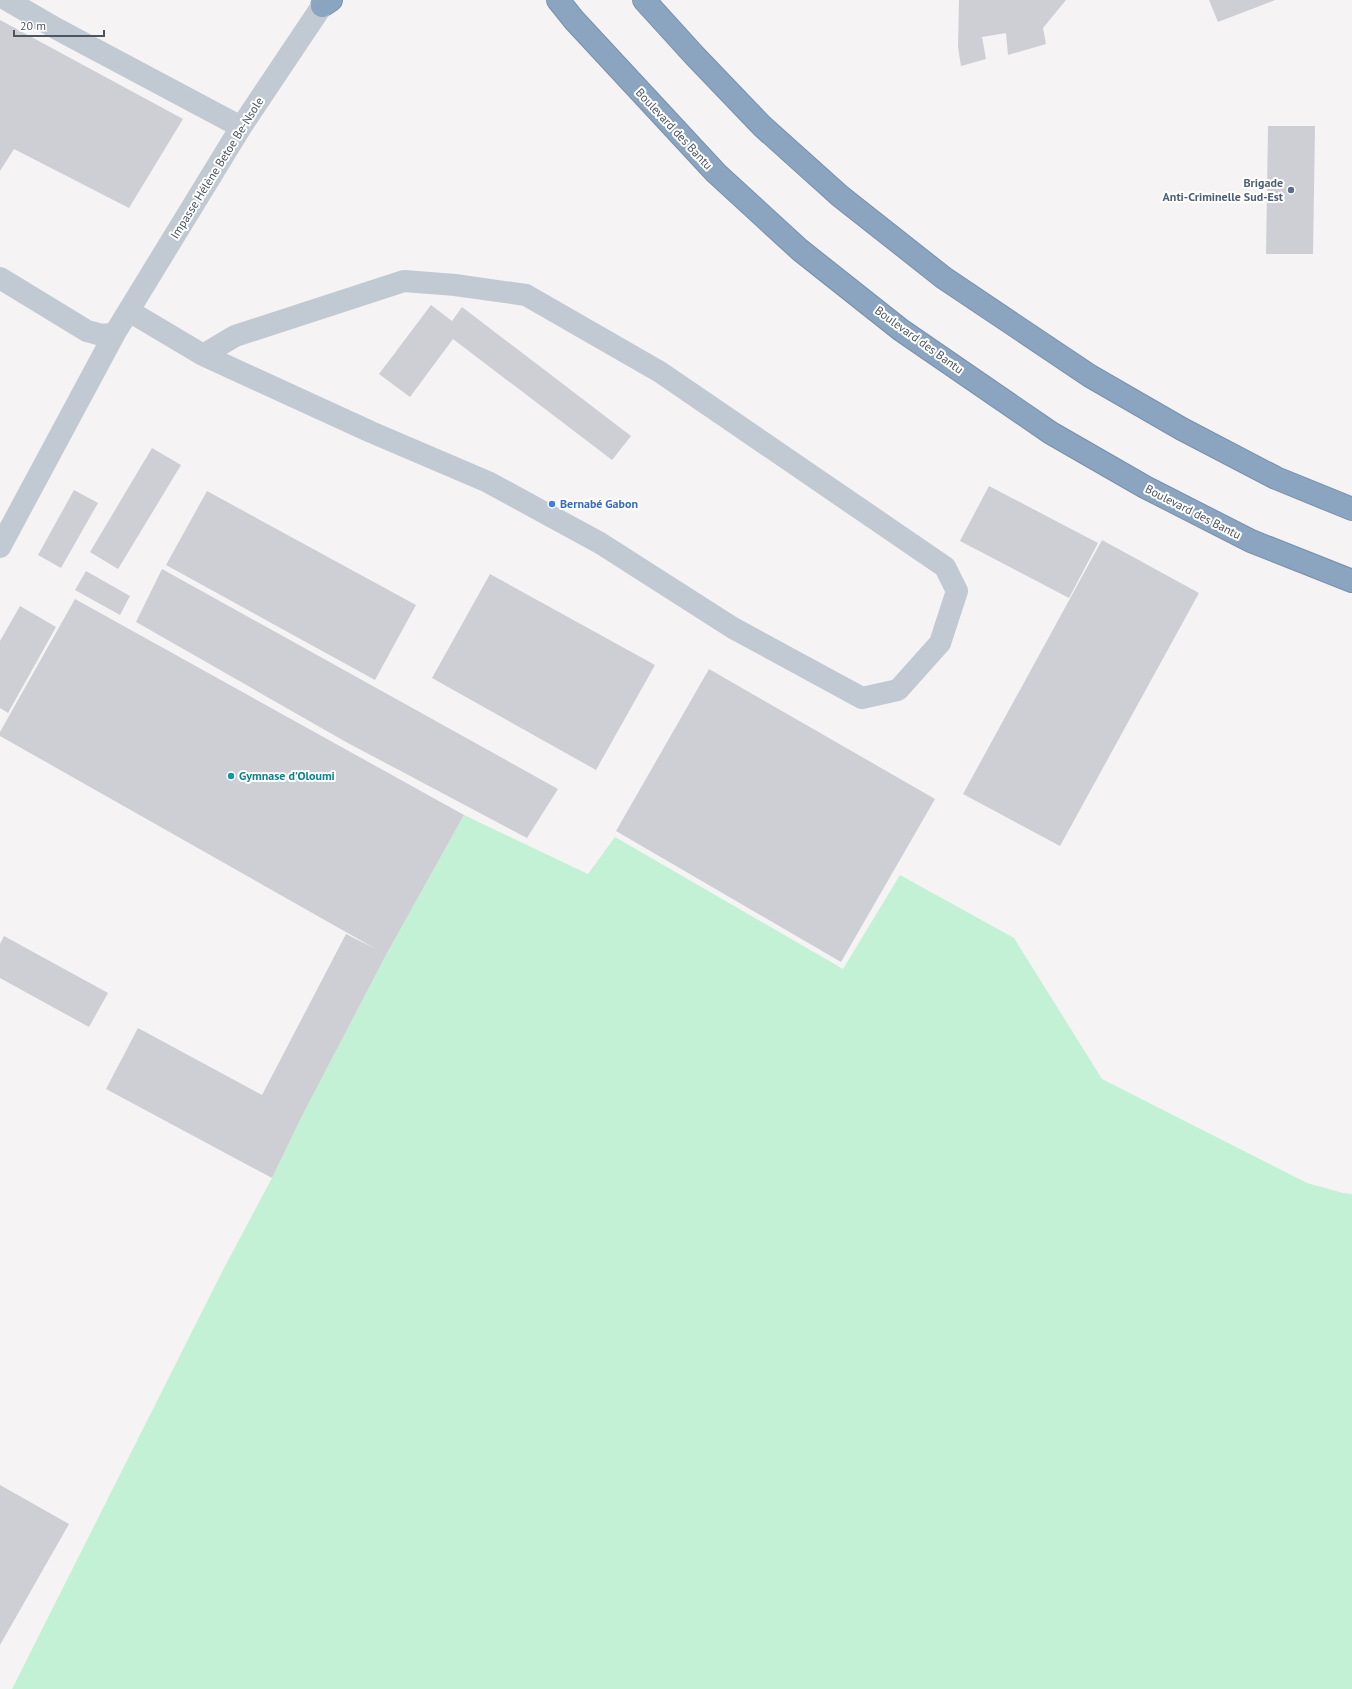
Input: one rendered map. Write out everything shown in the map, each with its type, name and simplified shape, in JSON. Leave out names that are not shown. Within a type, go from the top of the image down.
[{"type":"highway","points":[[540,0],[574,20]]},
{"type":"highway","name":"Boulevard des Bantu","points":[[558,0],[574,20],[716,173],[800,250],[901,330],[1051,433],[1145,487],[1251,541],[1352,581]]},
{"type":"highway","points":[[644,0],[762,126],[840,196],[944,278],[1090,376],[1175,425],[1276,478],[1352,509]]},
{"type":"street","points":[[7,0],[241,127]]},
{"type":"street","name":"Impasse Hélène Betoe Be-Nsole","points":[[0,547],[115,333],[241,127],[326,2]]},
{"type":"street","points":[[0,278],[87,331],[102,335],[115,333]]},
{"type":"street","points":[[129,310],[203,355],[371,432],[488,482],[600,543],[733,628],[862,698],[898,690],[940,643],[957,590],[945,567],[660,372],[526,295],[455,285],[404,281],[236,336],[203,355]]},
{"type":"green space","points":[[464,815],[588,874],[615,837],[843,969],[900,875],[1014,938],[1102,1079],[1307,1183],[1352,1194],[1352,1689],[12,1689],[223,1270],[272,1178],[302,1116],[386,955]]},
{"type":"building","points":[[959,0],[1066,0],[1043,28],[1046,44],[1008,55],[1006,33],[982,37],[986,59],[961,66],[958,47]]},
{"type":"building","points":[[1209,0],[1275,0],[1218,22]]},
{"type":"building","points":[[0,20],[183,119],[129,208],[14,149],[0,171]]},
{"type":"building","name":"Brigade Anti-Criminelle Sud-Est","points":[[1268,126],[1315,126],[1313,254],[1266,254]]},
{"type":"building","points":[[431,305],[452,321],[462,307],[631,436],[612,460],[453,339],[410,397],[379,374]]},
{"type":"building","points":[[152,448],[181,465],[118,569],[90,552]]},
{"type":"building","points":[[989,486],[1098,543],[1069,598],[960,541]]},
{"type":"building","points":[[74,490],[98,503],[61,568],[38,555]]},
{"type":"building","points":[[207,491],[416,605],[375,680],[166,565]]},
{"type":"building","points":[[1102,540],[1199,593],[1060,846],[963,794]]},
{"type":"building","points":[[162,569],[558,789],[527,838],[346,742],[136,622]]},
{"type":"building","points":[[86,571],[130,596],[120,615],[75,590]]},
{"type":"building","points":[[490,574],[655,665],[596,770],[432,678]]},
{"type":"building","name":"Gymnase d'Oloumi","points":[[75,599],[464,815],[386,955],[302,1116],[272,1178],[106,1089],[138,1028],[262,1095],[346,934],[376,949],[0,736],[0,732]]},
{"type":"building","points":[[20,606],[56,627],[8,713],[0,708],[0,641]]},
{"type":"building","points":[[709,669],[935,799],[841,962],[616,831]]},
{"type":"building","points":[[4,936],[108,993],[89,1027],[0,978],[0,944]]},
{"type":"building","points":[[0,1485],[69,1524],[0,1645]]},
{"type":"place","name":"Brigade Anti-Criminelle Sud-Est","points":[[1291,190]]},
{"type":"place","name":"Bernabé Gabon","points":[[552,504]]},
{"type":"place","name":"Gymnase d'Oloumi","points":[[231,776]]}]
